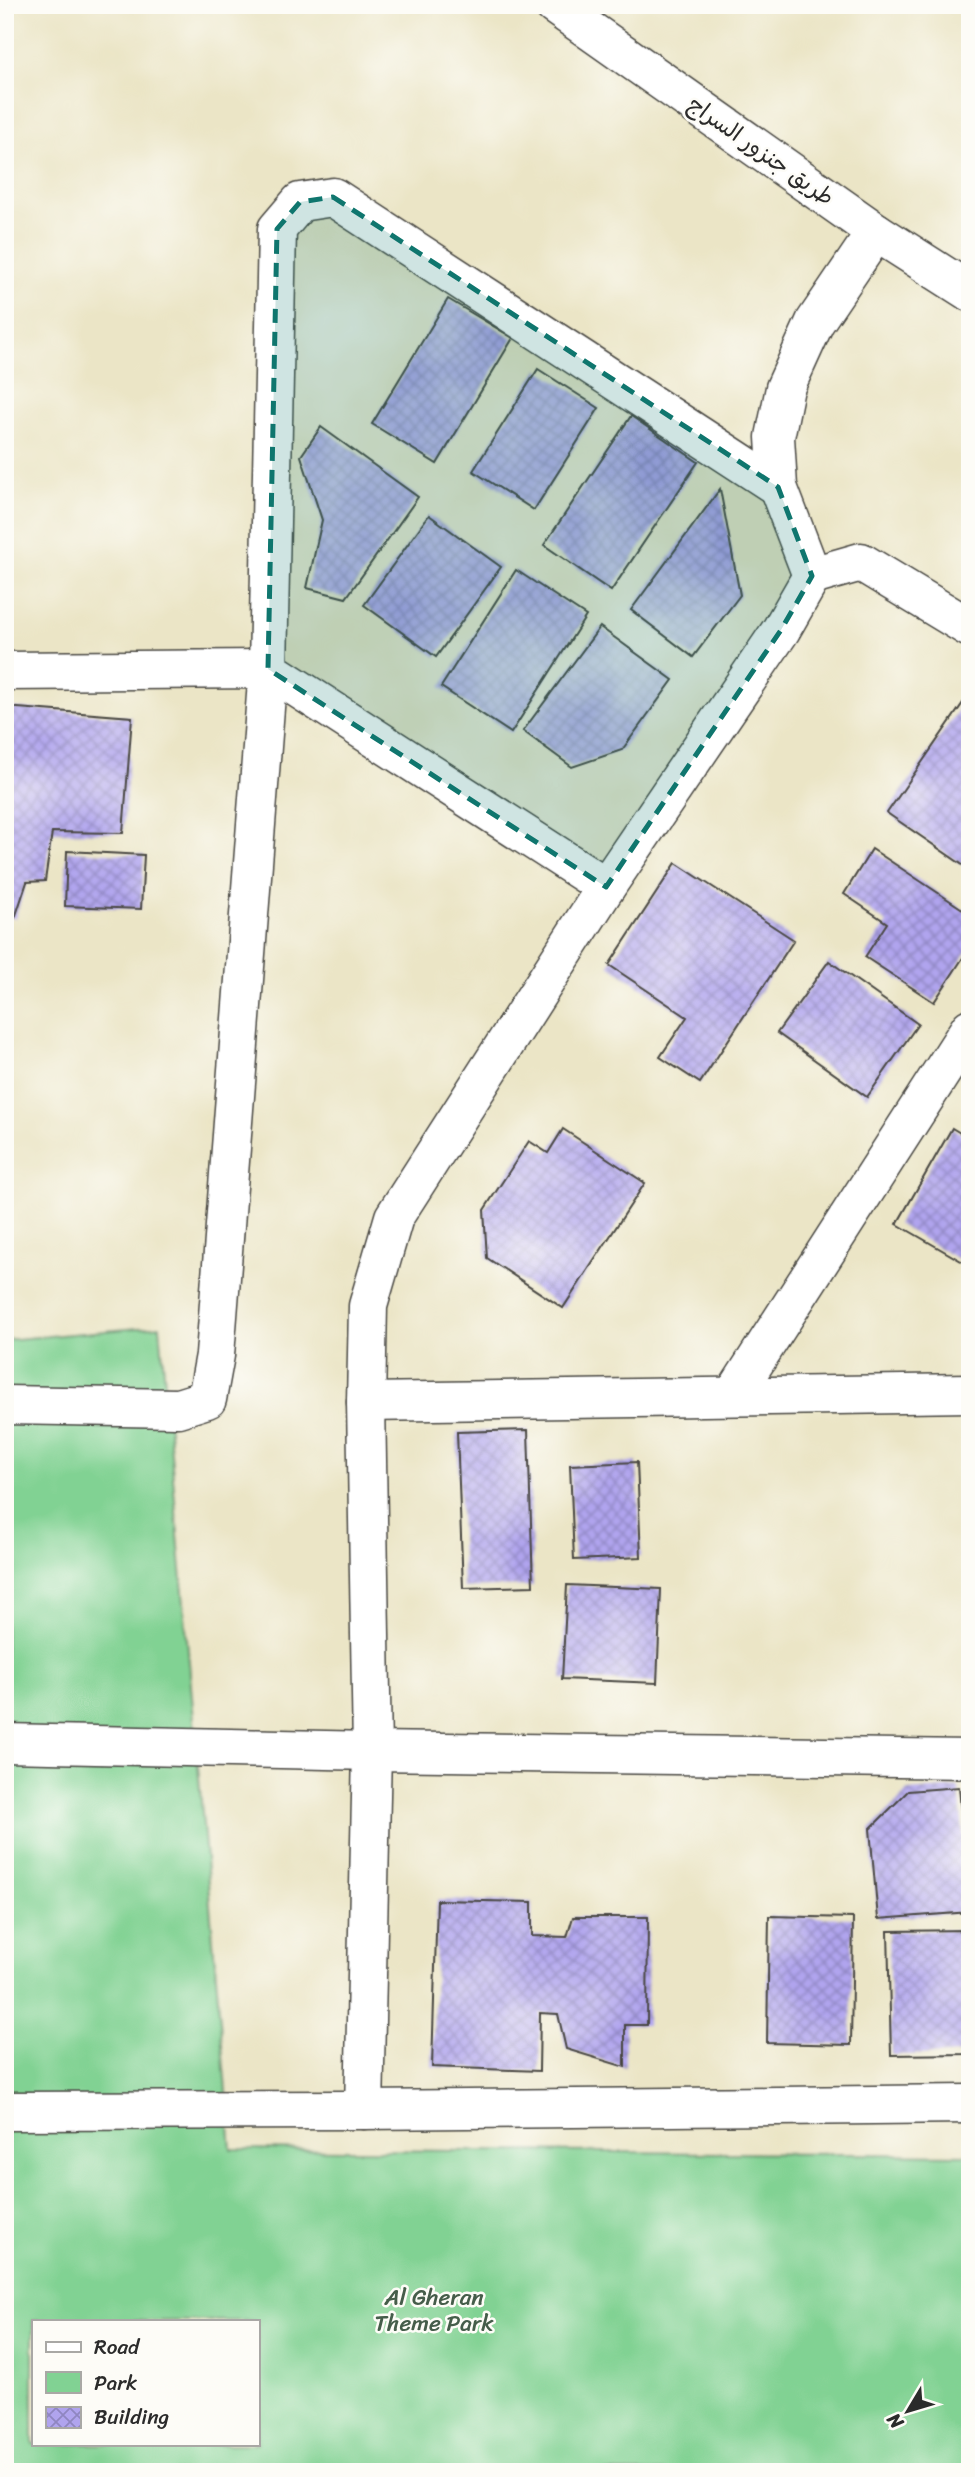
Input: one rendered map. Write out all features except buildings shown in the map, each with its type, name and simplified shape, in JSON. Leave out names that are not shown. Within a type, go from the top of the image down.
[{"type":"street","name":"طريق جنزور السراج","points":[[554,5],[876,232],[970,292]]},
{"type":"street","points":[[5,1405],[178,1408],[207,1399],[215,1355],[268,669],[277,229],[300,202],[333,197],[778,487]]},
{"type":"street","points":[[811,576],[778,487],[775,437],[786,388],[815,322],[876,232]]},
{"type":"street","points":[[365,2110],[372,1751],[366,1402],[368,1306],[394,1217],[606,887],[781,630],[811,576],[861,562],[970,628]]},
{"type":"street","points":[[5,671],[268,669],[606,887]]},
{"type":"street","points":[[733,1396],[970,1028]]},
{"type":"street","points":[[366,1402],[970,1393]]},
{"type":"street","points":[[5,1743],[970,1759]]},
{"type":"street","points":[[5,2111],[970,2104]]},
{"type":"highlighted area","points":[[333,197],[778,487],[812,576],[781,630],[606,887],[268,669],[277,229],[300,202]]},
{"type":"green space","name":"Al Gheran Theme Park","points":[[160,1326],[231,2149],[970,2155],[970,2472],[5,2472],[5,1340]]}]
